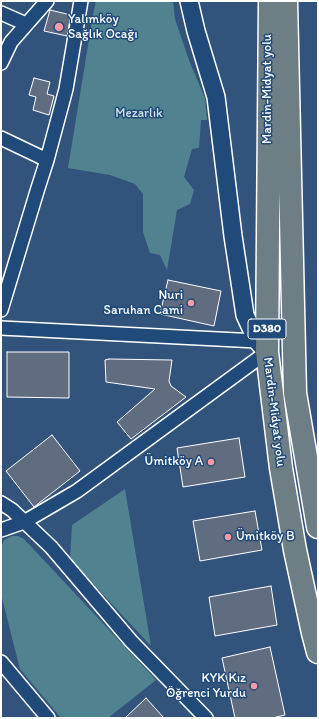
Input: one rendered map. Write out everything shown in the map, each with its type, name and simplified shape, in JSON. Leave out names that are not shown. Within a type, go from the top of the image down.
[{"type":"highway","name":"Mardin-Midyat yolu","points":[[270,1],[262,347],[292,535],[318,652]]},
{"type":"highway","name":"Mardin-Midyat yolu","points":[[286,1],[295,393],[318,527]]},
{"type":"street","points":[[1,63],[11,42],[47,1]]},
{"type":"street","points":[[1,310],[47,160],[66,89],[81,1]]},
{"type":"street","points":[[189,1],[196,31],[216,97],[233,236],[245,315],[262,347]]},
{"type":"street","points":[[1,13],[26,24]]},
{"type":"street","points":[[1,138],[47,160]]},
{"type":"street","points":[[1,328],[262,347]]},
{"type":"street","points":[[1,530],[24,522],[77,491],[262,347]]},
{"type":"street","points":[[1,503],[12,510],[50,548],[131,642],[206,718]]},
{"type":"street","points":[[1,662],[48,718]]},
{"type":"green space","name":"Mezarlık","points":[[96,1],[173,1],[175,19],[190,63],[205,98],[207,120],[201,120],[199,148],[192,149],[184,177],[194,190],[190,204],[177,210],[167,270],[160,255],[150,253],[143,232],[143,194],[135,184],[110,175],[68,168]]},
{"type":"green space","points":[[125,489],[151,646],[70,559],[72,525]]},
{"type":"green space","points":[[12,536],[18,536],[24,539],[156,680],[108,718],[61,718],[20,669],[1,594],[1,548],[4,540]]},
{"type":"building","name":"Yalımköy Sağlık Ocağı","points":[[50,10],[71,15],[67,36],[44,31]]},
{"type":"building","points":[[34,78],[50,82],[47,94],[54,96],[49,115],[33,110],[36,97],[29,95]]},
{"type":"building","name":"Nuri Saruhan Cami","points":[[168,280],[221,291],[214,326],[160,314]]},
{"type":"building","points":[[7,352],[69,352],[69,398],[7,397]]},
{"type":"building","points":[[105,360],[172,360],[169,381],[171,386],[186,397],[131,439],[117,422],[155,389],[106,382]]},
{"type":"building","points":[[52,435],[80,471],[34,507],[6,471]]},
{"type":"building","name":"Ümitköy A","points":[[239,438],[245,477],[183,487],[177,448]]},
{"type":"building","name":"Ümitköy B","points":[[255,511],[262,550],[200,561],[193,521]]},
{"type":"building","points":[[271,586],[277,625],[215,636],[209,597]]},
{"type":"building","name":"KYK Kız Öğrenci Yurdu","points":[[270,647],[285,715],[272,718],[235,718],[222,658]]},
{"type":"building","points":[[146,698],[164,718],[125,718]]},
{"type":"place","name":"Yalımköy Sağlık Ocağı","points":[[59,27]]},
{"type":"place","name":"Nuri Saruhan Cami","points":[[191,303]]},
{"type":"place","name":"Ümitköy A","points":[[211,462]]},
{"type":"place","name":"Ümitköy B","points":[[228,537]]},
{"type":"place","name":"KYK Kız Öğrenci Yurdu","points":[[254,686]]}]
